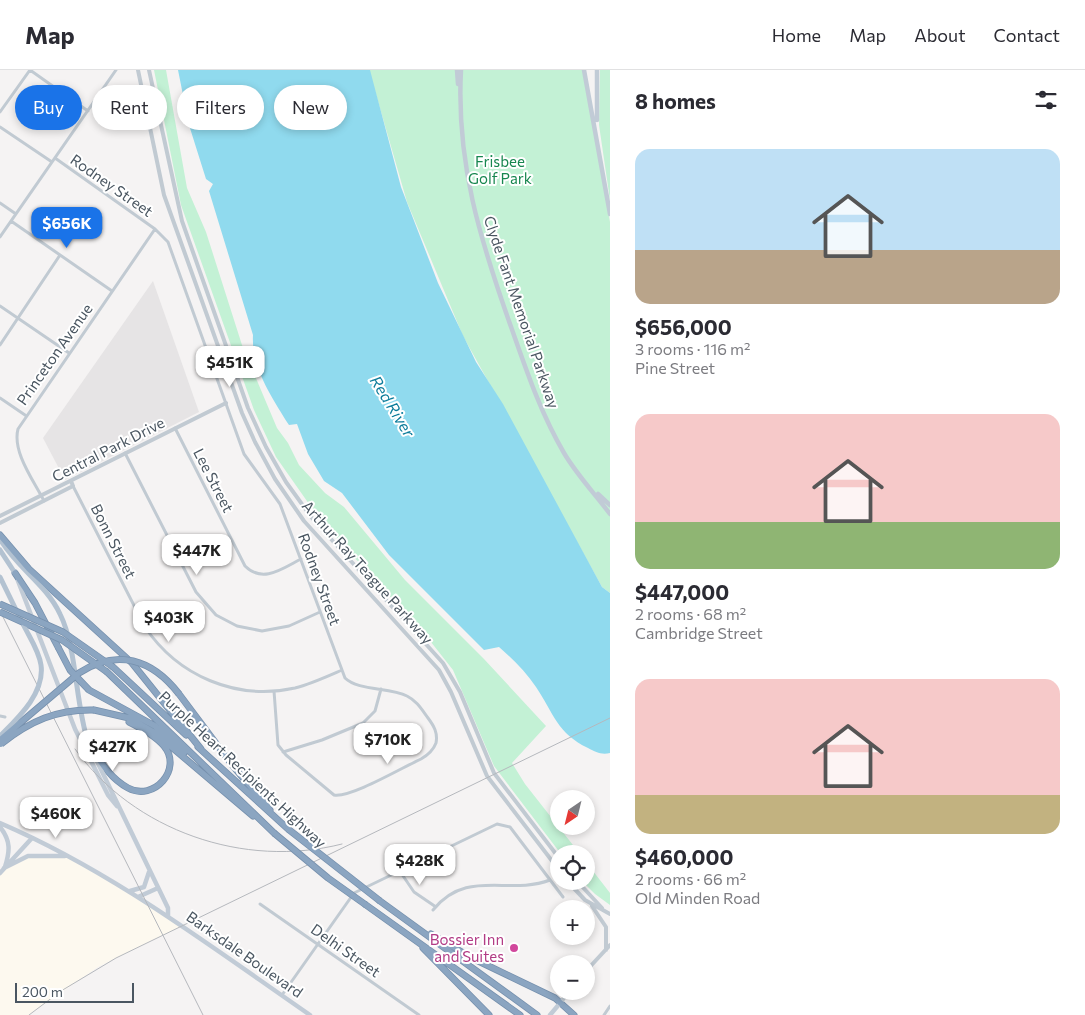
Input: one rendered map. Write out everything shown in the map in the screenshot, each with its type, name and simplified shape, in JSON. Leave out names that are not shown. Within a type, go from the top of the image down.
[{"type":"highway","points":[[0,535],[30,569],[132,663],[201,749]]},
{"type":"highway","points":[[15,573],[35,603],[70,670],[89,690],[155,726],[210,780]]},
{"type":"highway","name":"Purple Heart Recipients Highway","points":[[0,604],[63,632],[113,667],[285,827],[380,901],[537,1015]]},
{"type":"highway","name":"Purple Heart Recipients Highway","points":[[0,612],[62,640],[107,672],[274,833],[328,878],[520,1015]]},
{"type":"highway","points":[[0,742],[88,667],[108,660],[130,660],[149,666],[163,675],[233,766],[285,827]]},
{"type":"highway","points":[[0,742],[41,718],[65,711],[94,710],[129,718],[155,733],[274,833]]},
{"type":"highway","points":[[88,742],[108,771],[128,788],[144,792],[157,787],[163,782],[170,767],[168,752],[165,746],[154,737],[116,715]]},
{"type":"highway","points":[[407,920],[472,958],[561,1002],[574,1015]]},
{"type":"highway","points":[[417,940],[488,1015]]},
{"type":"main road","points":[[457,70],[460,101]]},
{"type":"main road","name":"Clyde Fant Memorial Parkway","points":[[461,70],[460,101],[466,175],[483,248],[540,407],[565,454],[610,514]]},
{"type":"main road","points":[[584,70],[610,214]]},
{"type":"main road","points":[[597,70],[596,109],[599,147]]},
{"type":"main road","points":[[581,476],[610,505]]},
{"type":"main road","name":"Barksdale Boulevard","points":[[0,539],[14,560],[47,593],[60,612],[66,630],[79,706],[88,742],[116,806],[168,908],[168,916],[310,1015]]},
{"type":"main road","name":"Barksdale Boulevard","points":[[0,550],[15,573],[75,730],[108,795],[116,806]]},
{"type":"main road","points":[[0,577],[39,658],[40,681],[33,697],[0,742]]},
{"type":"main road","points":[[0,823],[68,856],[168,916]]},
{"type":"main road","points":[[0,827],[7,838],[10,849],[4,868]]},
{"type":"main road","points":[[0,873],[32,838]]},
{"type":"main road","points":[[4,868],[28,856],[68,856]]},
{"type":"main road","points":[[129,892],[141,890],[146,885],[148,868]]},
{"type":"main road","points":[[138,897],[158,888]]},
{"type":"main road","points":[[550,1015],[561,1002]]},
{"type":"street","points":[[0,112],[30,70],[88,111]]},
{"type":"street","points":[[106,85],[116,70]]},
{"type":"street","name":"Arthur Ray Teague Parkway","points":[[138,70],[164,195],[242,413],[260,453],[284,494],[310,528],[439,670],[451,692],[487,776],[550,858]]},
{"type":"street","name":"Arthur Ray Teague Parkway","points":[[149,70],[182,221],[248,408],[266,447],[289,487],[315,522],[443,663],[460,692],[494,773],[550,846]]},
{"type":"street","points":[[0,237],[92,105]]},
{"type":"street","name":"Rodney Street","points":[[0,127],[53,160],[155,229],[165,239],[171,250],[245,457],[280,504],[342,670]]},
{"type":"street","points":[[0,203],[16,214]]},
{"type":"street","points":[[11,220],[112,291]]},
{"type":"street","name":"Princeton Avenue","points":[[44,501],[16,442],[18,429],[155,229]]},
{"type":"street","points":[[0,345],[60,255]]},
{"type":"street","points":[[0,306],[69,353]]},
{"type":"street","points":[[0,398],[26,415]]},
{"type":"street","name":"Central Park Drive","points":[[0,516],[71,481],[104,462],[226,403]]},
{"type":"street","name":"Lee Street","points":[[176,428],[245,566],[252,572],[266,575],[301,559]]},
{"type":"street","points":[[125,453],[196,592],[216,615],[237,626],[262,631],[289,626],[320,612]]},
{"type":"street","name":"Bonn Street","points":[[71,481],[139,617],[160,646],[182,666],[207,680],[239,690],[274,691],[309,684],[342,670]]},
{"type":"street","name":"Central Park Drive","points":[[0,523],[73,486]]},
{"type":"street","points":[[274,691],[277,741],[283,752],[337,796],[362,787],[425,757],[436,742],[437,735],[434,725],[412,699],[402,694],[350,682],[342,670]]},
{"type":"street","points":[[283,752],[330,738],[363,723],[375,711],[381,689]]},
{"type":"street","points":[[0,716],[5,717]]},
{"type":"street","points":[[282,995],[354,893],[399,870],[495,824],[502,823],[510,827],[550,880],[534,884],[470,886],[450,894],[434,909],[414,892],[399,870]]},
{"type":"street","points":[[558,890],[563,897]]},
{"type":"street","points":[[575,890],[585,900]]},
{"type":"street","points":[[585,890],[610,914]]},
{"type":"street","name":"Delhi Street","points":[[260,904],[419,1015]]},
{"type":"street","points":[[595,907],[602,908]]},
{"type":"street","points":[[595,910],[606,927],[606,950]]},
{"type":"street","points":[[595,962],[610,945]]},
{"type":"street","points":[[604,1015],[610,1006]]},
{"type":"shaded area","points":[[153,281],[199,412],[65,480],[43,438]]},
{"type":"shaded area","points":[[68,856],[182,926],[98,967],[29,1015],[0,1015],[0,873],[21,858]]},
{"type":"green space","points":[[154,70],[166,70],[187,188],[206,232],[242,345],[277,428],[288,443],[299,465],[325,493],[344,507],[405,580],[484,659],[546,726],[512,763],[525,784],[550,816],[550,835],[565,835],[573,845],[554,845],[494,766],[453,670],[427,637],[321,521],[276,457],[254,410],[181,205],[166,130],[167,85],[157,85]]},
{"type":"green space","name":"Frisbee Golf Park","points":[[369,70],[583,70],[610,222],[610,593],[602,587],[463,336],[407,202]]},
{"type":"green space","points":[[600,70],[610,70],[610,200],[599,125]]},
{"type":"green space","points":[[595,874],[610,893],[610,905],[591,890],[595,890]]},
{"type":"water","name":"Red River","points":[[178,70],[370,70],[401,187],[438,283],[476,362],[503,404],[602,587],[610,593],[610,753],[596,752],[569,736],[557,722],[536,687],[519,666],[499,647],[484,650],[389,555],[342,493],[324,481],[308,454],[297,424],[289,425],[259,370],[255,359],[253,335],[209,191],[213,184],[206,179],[191,130],[264,130],[264,85],[181,85]]},
{"type":"railway","points":[[0,611],[203,1015]]},
{"type":"railway","points":[[29,1015],[61,991],[116,958],[610,718]]},
{"type":"railway","points":[[75,749],[99,778],[128,802],[160,822],[194,837],[230,847],[267,851],[305,850],[342,844]]},
{"type":"place","name":"Bossier Inn and Suites","points":[[514,948]]}]
